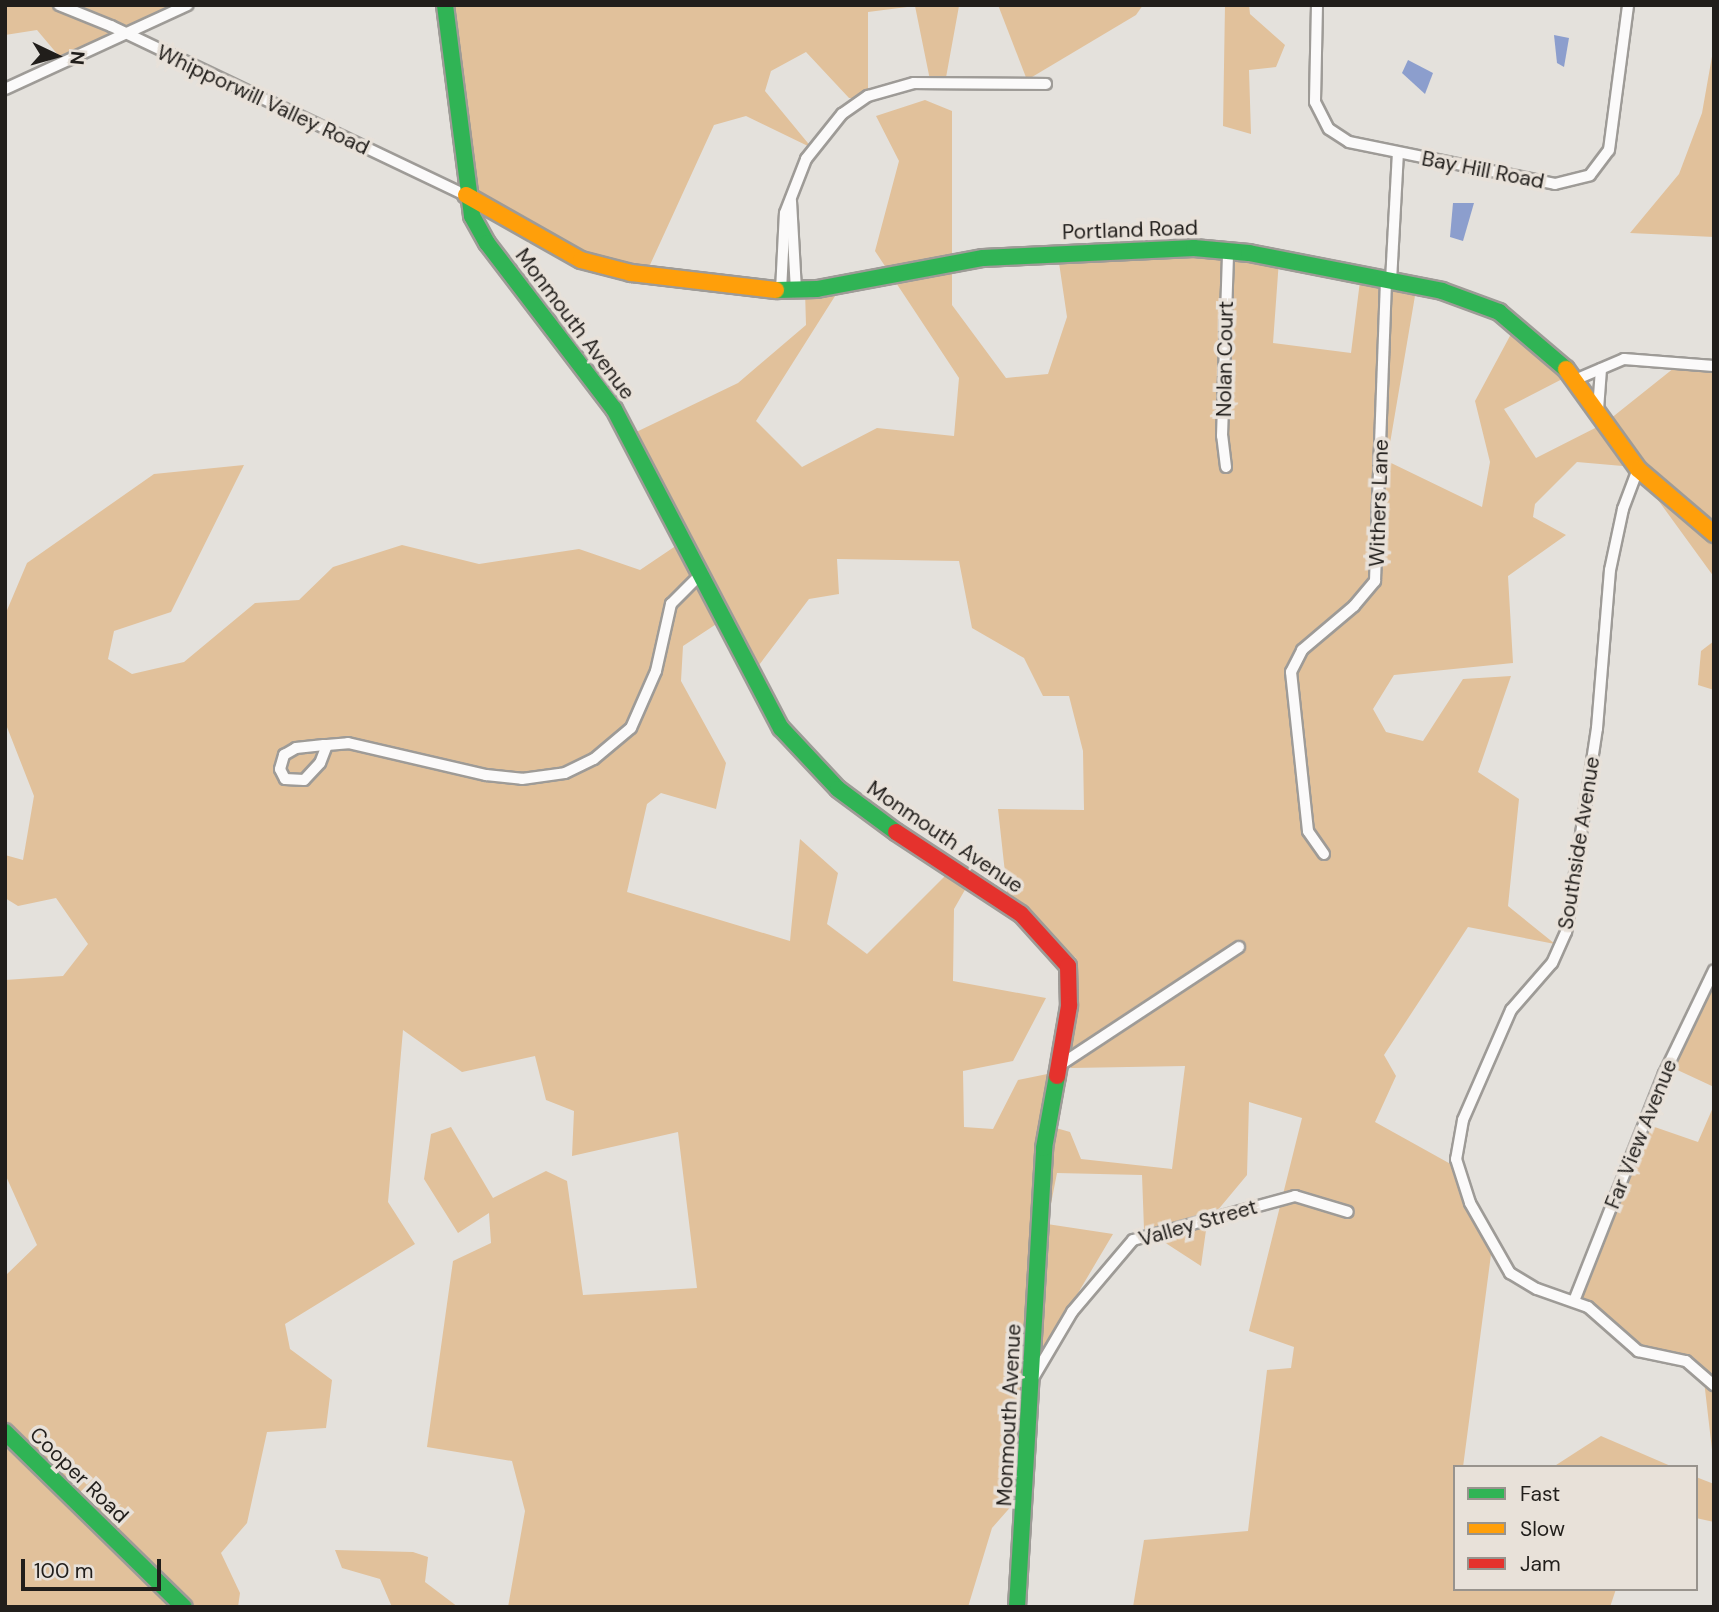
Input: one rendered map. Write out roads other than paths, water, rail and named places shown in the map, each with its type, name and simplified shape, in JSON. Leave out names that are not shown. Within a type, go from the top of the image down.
[{"type":"street","name":"Whipporwill Valley Road","points":[[59,5],[466,195]]},
{"type":"street","points":[[5,89],[188,5]]},
{"type":"street","name":"Monmouth Avenue","points":[[444,5],[466,195],[487,243],[614,410],[771,709],[798,750],[860,806],[1021,914],[1062,956],[1071,990],[1044,1148],[1017,1607]]},
{"type":"street","name":"Bay Hill Road","points":[[1317,5],[1314,84],[1318,116],[1349,142],[1555,184],[1590,175],[1604,161],[1612,137],[1628,5]]},
{"type":"street","points":[[789,290],[791,201],[814,145],[842,114],[868,96],[925,82],[1046,84]]},
{"type":"street","name":"Withers Lane","points":[[1324,854],[1308,831],[1292,672],[1302,650],[1354,606],[1375,581],[1389,280],[1398,153]]},
{"type":"street","name":"Portland Road","points":[[466,195],[581,260],[631,273],[789,290],[982,258],[1194,248],[1228,251],[1454,294],[1499,312],[1577,379],[1638,469],[1714,534]]},
{"type":"street","name":"Nolan Court","points":[[1226,467],[1228,251]]},
{"type":"street","points":[[1577,379],[1624,359],[1714,366]]},
{"type":"street","points":[[1598,410],[1601,369]]},
{"type":"street","name":"Southside Avenue","points":[[1638,469],[1630,486],[1610,570],[1597,728],[1566,932],[1552,962],[1511,1010],[1463,1120],[1456,1158],[1466,1192],[1487,1239],[1510,1273],[1538,1289],[1574,1301],[1639,1351],[1686,1362],[1714,1385]]},
{"type":"street","points":[[327,745],[320,763],[304,780],[285,779],[279,769],[284,755],[296,748],[327,745],[348,743],[486,775],[522,779],[565,773],[594,759],[631,728],[656,671],[671,604],[701,574]]},
{"type":"street","points":[[1056,1067],[1239,947]]},
{"type":"street","name":"Far View Avenue","points":[[1574,1301],[1664,1074],[1714,970]]},
{"type":"street","name":"Valley Street","points":[[1032,1380],[1072,1312],[1133,1240],[1295,1196],[1348,1212]]},
{"type":"street","name":"Cooper Road","points":[[5,1432],[184,1607]]},
{"type":"water","points":[[1554,35],[1569,38],[1564,67],[1557,63]]},
{"type":"water","points":[[1408,60],[1433,73],[1425,94],[1402,73]]},
{"type":"water","points":[[1453,203],[1474,203],[1463,241],[1450,237]]}]
